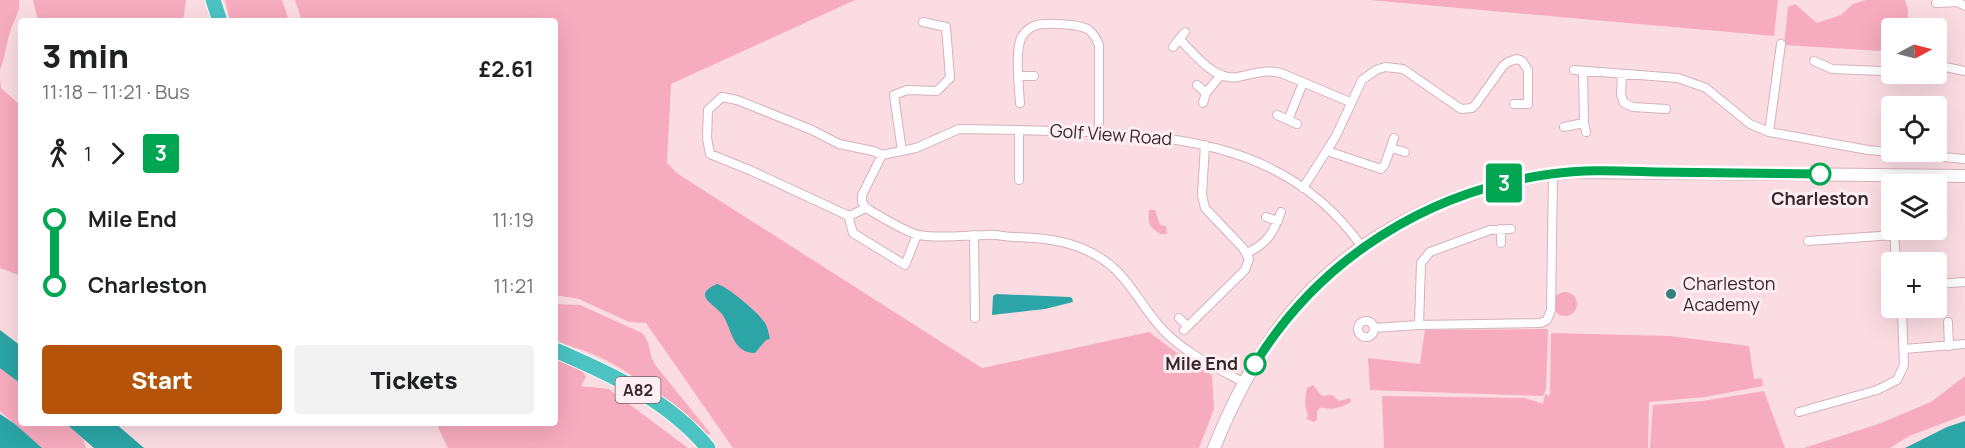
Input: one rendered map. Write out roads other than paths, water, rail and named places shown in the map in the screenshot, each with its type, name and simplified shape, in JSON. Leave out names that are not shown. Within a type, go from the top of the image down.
[{"type":"highway","points":[[213,0],[219,18]]},
{"type":"highway","name":"A82","points":[[558,351],[626,382],[666,408],[708,448]]},
{"type":"street","points":[[1936,3],[1958,2],[1965,6]]},
{"type":"street","points":[[902,151],[894,95],[907,90],[937,91],[950,78],[946,27],[923,22]]},
{"type":"street","points":[[1020,103],[1019,49],[1022,38],[1028,30],[1036,25],[1046,24],[1088,29],[1095,36],[1099,45],[1099,132]]},
{"type":"street","points":[[1179,39],[1220,76],[1236,77],[1271,70],[1350,102]]},
{"type":"street","points":[[1769,132],[1781,44]]},
{"type":"street","points":[[1303,188],[1327,152],[1362,80],[1376,70],[1394,67],[1411,74],[1456,106],[1466,110],[1476,104],[1503,66],[1517,59],[1522,61],[1528,70],[1528,108],[1514,104]]},
{"type":"street","points":[[1814,61],[1832,69],[1881,71]]},
{"type":"street","points":[[1947,67],[1965,71]]},
{"type":"street","points":[[1564,127],[1585,128],[1579,71],[1678,78],[1698,84],[1713,93],[1750,124],[1769,132],[1881,151]]},
{"type":"street","points":[[1622,74],[1621,95],[1624,104],[1652,111],[1666,109]]},
{"type":"street","points":[[1019,76],[1034,76]]},
{"type":"street","points":[[1203,103],[1206,93],[1220,76]]},
{"type":"street","points":[[1288,120],[1303,83]]},
{"type":"street","points":[[1197,85],[1206,93]]},
{"type":"street","points":[[866,208],[848,215],[710,154],[707,138],[708,111],[722,97],[730,99],[812,130],[839,144],[882,155],[862,195],[862,202],[866,208],[917,235],[948,237],[990,234],[1052,239],[1096,255],[1121,274],[1152,316],[1173,339],[1191,353],[1243,382]]},
{"type":"street","points":[[1277,115],[1297,124]]},
{"type":"street","name":"Golf View Road","points":[[882,155],[916,148],[959,129],[1099,132],[1154,136],[1205,145],[1254,160],[1303,188],[1332,212],[1362,248]]},
{"type":"street","points":[[1019,129],[1019,180]]},
{"type":"street","points":[[1327,152],[1378,169],[1383,167],[1394,138]]},
{"type":"street","points":[[1179,318],[1186,328],[1245,270],[1249,259],[1247,253],[1205,208],[1203,185],[1205,145]]},
{"type":"street","points":[[1391,148],[1405,152]]},
{"type":"street","points":[[1947,157],[1965,159]]},
{"type":"street","points":[[1019,162],[1030,162]]},
{"type":"street","points":[[1214,448],[1243,382],[1284,320],[1322,280],[1362,248],[1402,223],[1438,205],[1502,183],[1553,174],[1611,171],[1881,175]]},
{"type":"street","points":[[1374,328],[1419,324],[1541,323],[1547,320],[1551,310],[1553,174]]},
{"type":"street","points":[[1947,176],[1965,176]]},
{"type":"street","points":[[848,215],[853,233],[905,266],[917,235]]},
{"type":"street","points":[[1247,253],[1270,237],[1279,217],[1266,217]]},
{"type":"street","points":[[1501,229],[1501,243]]},
{"type":"street","points":[[1419,324],[1421,263],[1425,257],[1430,252],[1480,234],[1511,229]]},
{"type":"street","points":[[1808,241],[1881,233]]},
{"type":"street","points":[[974,235],[975,318]]},
{"type":"street","points":[[1947,283],[1965,282]]},
{"type":"street","points":[[1799,412],[1887,387],[1897,380],[1904,365],[1902,318]]},
{"type":"street","points":[[1947,322],[1949,346]]},
{"type":"street","points":[[1904,350],[1965,345]]},
{"type":"water","points":[[717,284],[744,302],[766,325],[770,339],[766,340],[755,353],[748,352],[738,345],[724,317],[705,297],[709,288]]},
{"type":"water","points":[[996,294],[1070,297],[1073,302],[1045,309],[992,315],[993,296]]},
{"type":"water","points":[[0,330],[18,344],[18,382],[0,368]]},
{"type":"water","points":[[0,414],[15,424],[42,448],[0,448]]},
{"type":"water","points":[[1965,421],[1965,448],[1905,448],[1947,427]]},
{"type":"water","points":[[68,426],[118,426],[144,448],[94,448]]},
{"type":"place","name":"Charleston","points":[[1820,174]]},
{"type":"place","name":"Charleston Academy","points":[[1671,294]]},
{"type":"place","name":"Mile End","points":[[1255,364]]}]
